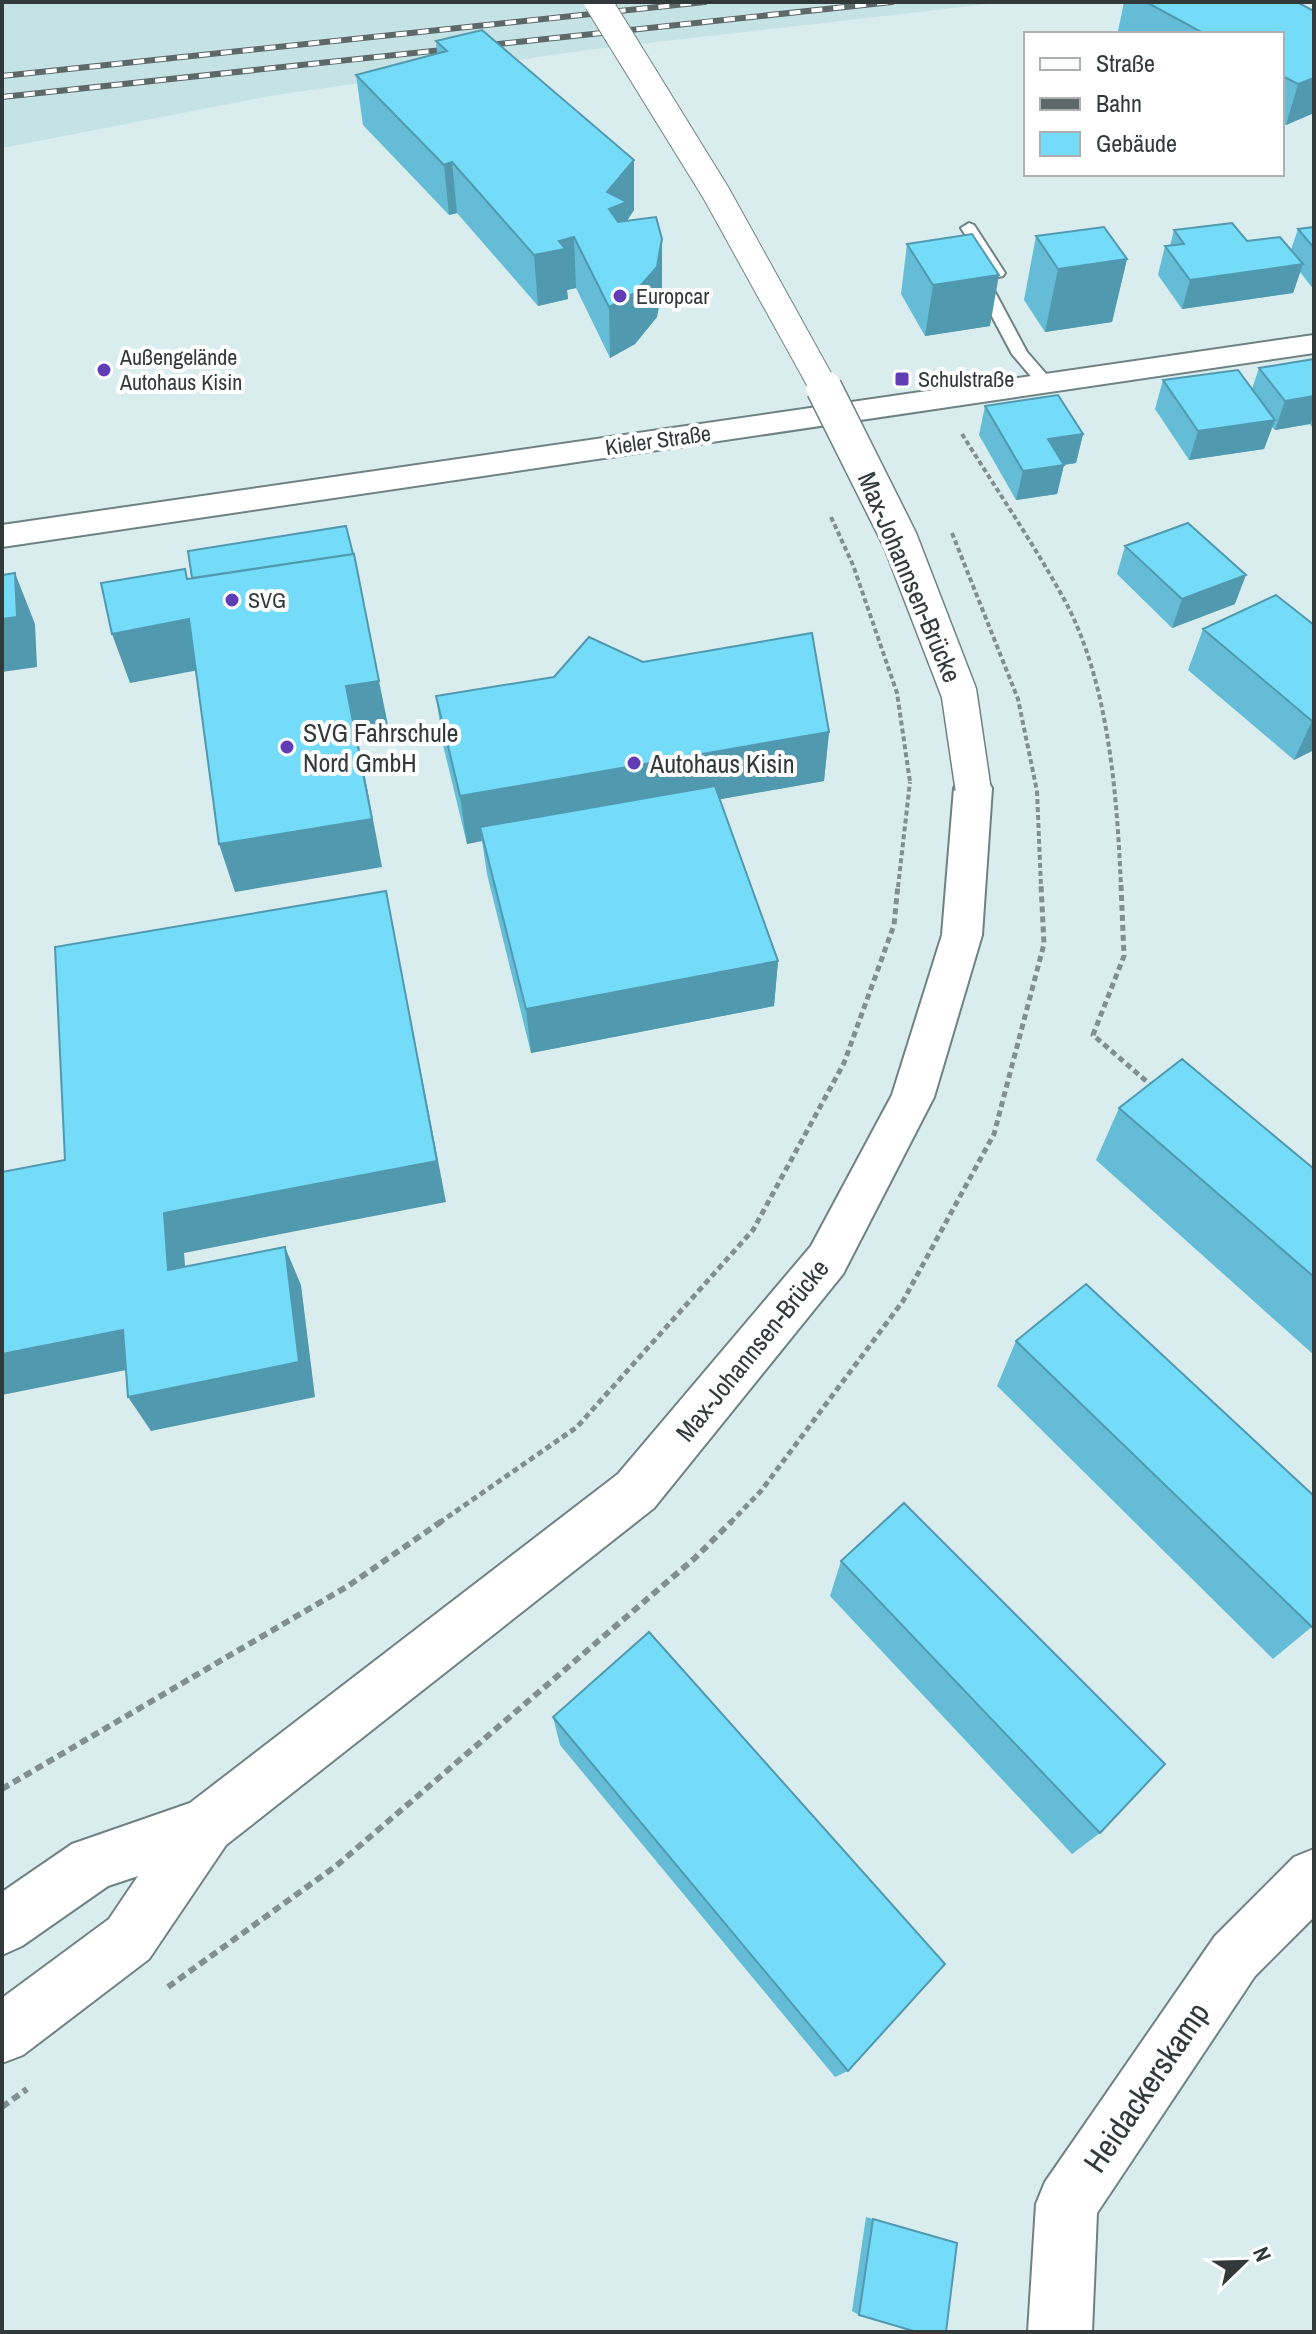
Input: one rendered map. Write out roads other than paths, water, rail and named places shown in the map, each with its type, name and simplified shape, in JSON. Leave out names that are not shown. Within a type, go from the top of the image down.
[{"type":"main road","name":"Max-Johannsen-Brücke","points":[[2,2034],[129,1939],[206,1825],[636,1491],[827,1260],[913,1097],[962,935],[973,788],[959,693],[900,540],[788,321],[716,193],[598,2]]},
{"type":"main road","name":"Kieler Straße","points":[[2,536],[1314,344]]},
{"type":"main road","name":"Max-Johannsen-Brücke","points":[[2,1926],[92,1864],[206,1825]]},
{"type":"main road","name":"Heidackerskamp","points":[[1060,2332],[1067,2204],[1235,1956],[1314,1877]]},
{"type":"lane","points":[[969,228],[997,273],[978,275],[1020,354],[1046,383]]},
{"type":"railway","points":[[2,76],[705,2]]},
{"type":"railway","points":[[2,97],[892,2]]},
{"type":"place","name":"Europcar","points":[[620,296]]},
{"type":"place","name":"Außengelände Autohaus Kisin","points":[[104,370]]},
{"type":"place","name":"Schulstraße","points":[[902,379]]},
{"type":"place","name":"SVG","points":[[232,600]]},
{"type":"place","name":"SVG Fahrschule Nord GmbH","points":[[287,747]]},
{"type":"place","name":"Autohaus Kisin","points":[[634,763]]}]
